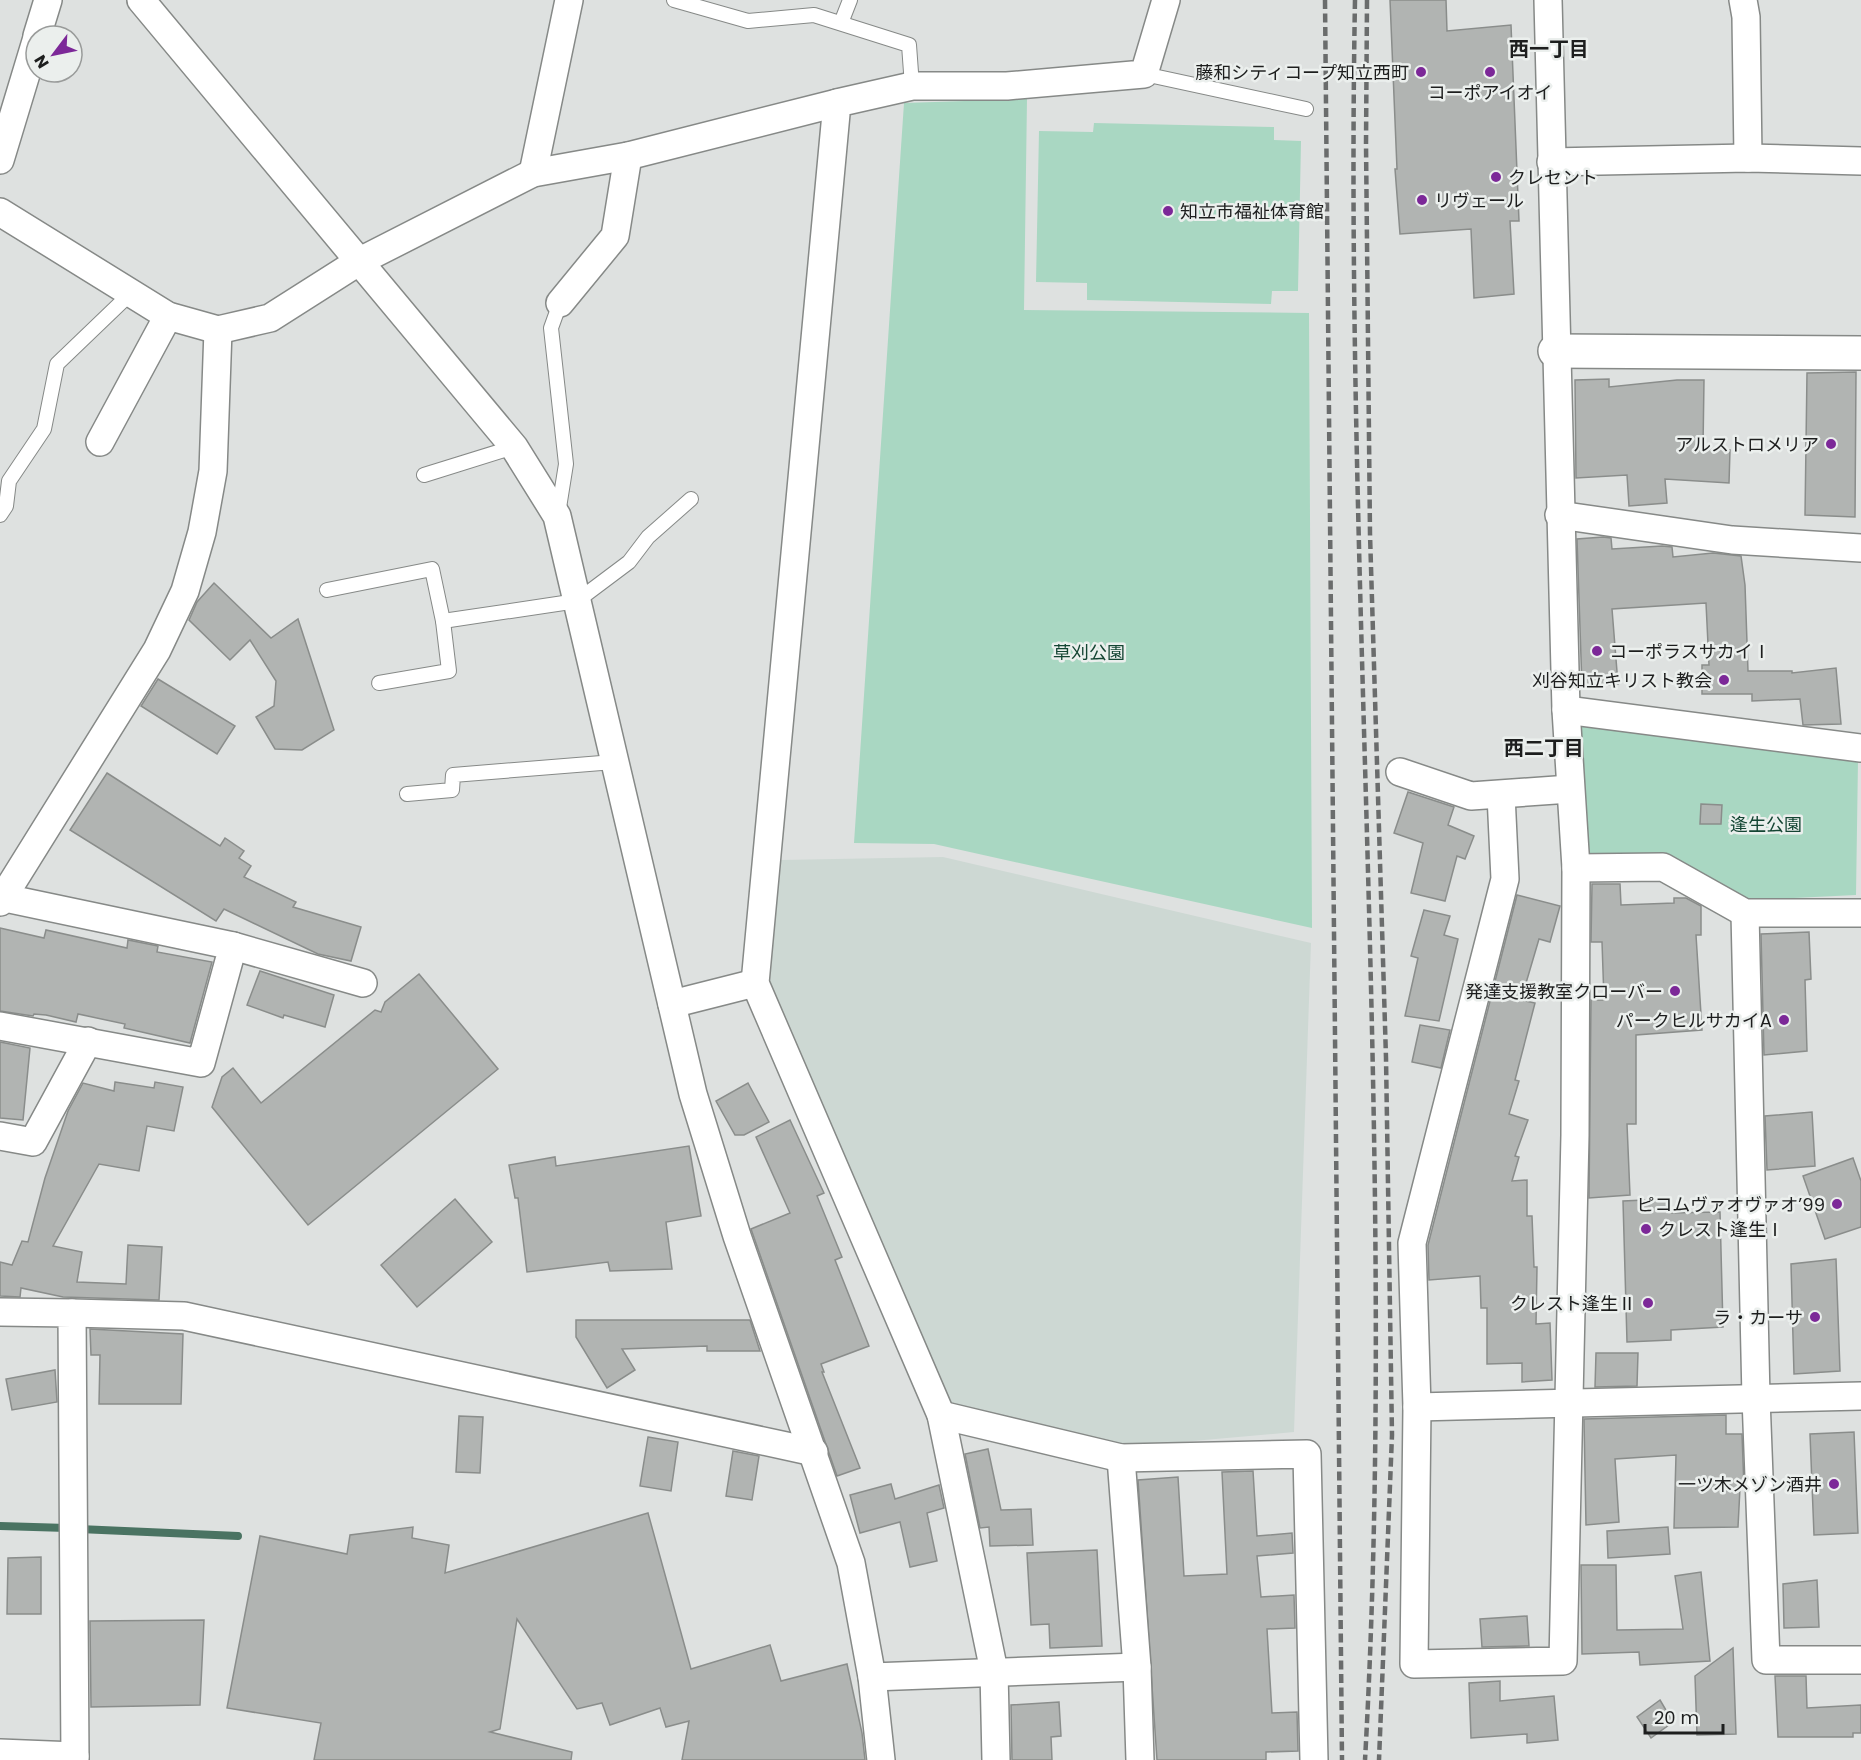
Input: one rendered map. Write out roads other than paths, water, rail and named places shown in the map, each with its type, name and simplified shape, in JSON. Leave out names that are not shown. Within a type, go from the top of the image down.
[{"type":"street","points":[[41,24],[48,0]]},
{"type":"street","points":[[141,0],[514,447],[557,516],[693,1094],[734,1225],[851,1563],[872,1677],[881,1760]]},
{"type":"street","points":[[533,173],[569,0]]},
{"type":"street","points":[[0,212],[168,316],[218,330],[270,318],[358,262],[533,173],[628,156],[912,86],[1007,86],[1144,74],[1166,0]]},
{"type":"street","points":[[1501,795],[1505,879],[1412,1243],[1417,1407],[1414,1664],[1563,1661],[1575,1135],[1576,868],[1566,710],[1555,351],[1548,0]]},
{"type":"street","points":[[1743,0],[1746,17],[1748,158]]},
{"type":"street","points":[[0,160],[24,80]]},
{"type":"street","points":[[837,103],[755,983],[941,1414],[994,1671],[996,1760]]},
{"type":"street","points":[[560,303],[615,236],[628,156]]},
{"type":"street","points":[[1551,162],[1748,158],[1861,161]]},
{"type":"street","points":[[100,442],[168,316]]},
{"type":"street","points":[[218,330],[213,471],[202,532],[184,591],[157,650],[1,898],[233,946],[363,983]]},
{"type":"street","points":[[1555,351],[1861,353]]},
{"type":"street","points":[[1560,514],[1732,540],[1861,548]]},
{"type":"street","points":[[1566,710],[1861,748]]},
{"type":"street","points":[[1400,772],[1471,796],[1570,789]]},
{"type":"street","points":[[1576,868],[1663,867],[1745,913],[1861,912]]},
{"type":"street","points":[[1745,913],[1756,1398],[1766,1660],[1861,1660]]},
{"type":"street","points":[[0,1026],[201,1063],[233,946]]},
{"type":"street","points":[[672,1004],[755,983]]},
{"type":"street","points":[[0,1136],[33,1142],[88,1041]]},
{"type":"street","points":[[0,1312],[184,1316],[814,1452]]},
{"type":"street","points":[[0,1753],[75,1758],[72,1313]]},
{"type":"street","points":[[1417,1407],[1861,1395]]},
{"type":"street","points":[[941,1414],[1121,1458],[1307,1455],[1314,1760]]},
{"type":"street","points":[[1121,1458],[1137,1667],[1140,1760]]},
{"type":"street","points":[[872,1677],[1137,1667]]},
{"type":"lane","points":[[674,0],[748,21],[814,15],[909,45],[912,86]]},
{"type":"lane","points":[[841,23],[850,0]]},
{"type":"lane","points":[[1144,74],[1306,109]]},
{"type":"lane","points":[[0,515],[6,506],[9,481],[44,429],[57,364],[131,292]]},
{"type":"lane","points":[[557,516],[566,464],[551,328],[560,303]]},
{"type":"lane","points":[[424,475],[514,447]]},
{"type":"lane","points":[[443,621],[577,601],[628,562],[648,537],[691,500]]},
{"type":"lane","points":[[327,590],[432,569],[443,621],[448,671],[379,683]]},
{"type":"lane","points":[[407,794],[452,790],[453,775],[614,762]]},
{"type":"waterway","points":[[0,1526],[67,1528]]},
{"type":"waterway","points":[[79,1529],[238,1536]]},
{"type":"railway","points":[[1325,0],[1342,1760]]},
{"type":"railway","points":[[1355,0],[1354,220],[1357,440],[1376,1320],[1374,1540],[1365,1760]]},
{"type":"railway","points":[[1367,0],[1366,144],[1370,534],[1386,1058],[1392,1435],[1379,1760]]},
{"type":"place","name":"藤和シティコープ知立西町","points":[[1421,72]]},
{"type":"place","name":"コーポアイオイ","points":[[1490,72]]},
{"type":"place","name":"クレセント","points":[[1496,177]]},
{"type":"place","name":"リヴェール","points":[[1422,200]]},
{"type":"place","name":"知立市福祉体育館","points":[[1168,211]]},
{"type":"place","name":"アルストロメリア","points":[[1831,444]]},
{"type":"place","name":"コーポラスサカイⅠ","points":[[1597,651]]},
{"type":"place","name":"刈谷知立キリスト教会","points":[[1724,680]]},
{"type":"place","name":"発達支援教室クローバー","points":[[1675,991]]},
{"type":"place","name":"パークヒルサカイA","points":[[1784,1020]]},
{"type":"place","name":"ピコムヴァオヴァオ’99","points":[[1837,1204]]},
{"type":"place","name":"クレスト逢生Ⅰ","points":[[1646,1229]]},
{"type":"place","name":"クレスト逢生Ⅱ","points":[[1648,1303]]},
{"type":"place","name":"ラ・カーサ","points":[[1815,1317]]},
{"type":"place","name":"一ツ木メゾン酒井","points":[[1834,1484]]},
{"type":"district","name":"西一丁目","points":[[1549,49]]},
{"type":"district","name":"西二丁目","points":[[1544,748]]},
{"type":"park label","name":"草刈公園","points":[[1089,652]]},
{"type":"park label","name":"逢生公園","points":[[1766,824]]}]
